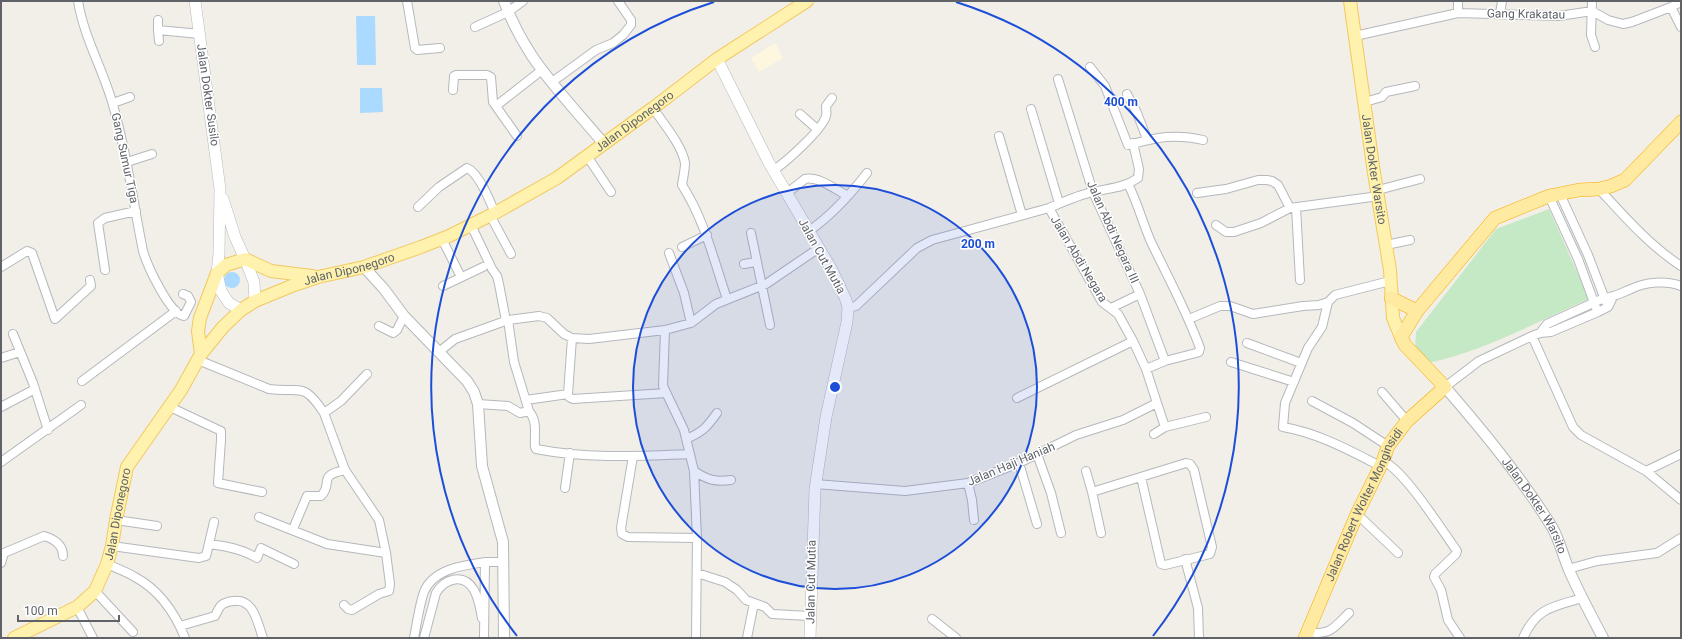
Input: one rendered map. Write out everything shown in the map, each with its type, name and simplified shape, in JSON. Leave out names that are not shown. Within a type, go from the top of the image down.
[{"type":"highway","points":[[1445,387],[1405,345],[1401,337],[1417,311],[1495,218],[1554,195],[1579,190],[1600,189],[1625,180],[1681,122]]},
{"type":"highway","points":[[1391,298],[1417,311]]},
{"type":"highway","name":"Jalan Robert Wolter Monginsidi","points":[[1306,635],[1357,514],[1388,446],[1407,421],[1445,387]]},
{"type":"main road","name":"Jalan Dokter Susilo","points":[[195,1],[220,189],[219,254],[217,273],[221,290],[229,303],[241,310]]},
{"type":"main road","name":"Jalan Diponegoro","points":[[14,638],[77,607],[95,591],[107,564],[112,546],[127,467],[170,407],[200,357],[223,327],[241,310],[255,301],[294,285],[318,277],[364,267],[442,239],[492,214],[557,178],[717,59],[807,1]]},
{"type":"main road","name":"Jalan Dokter Warsito","points":[[1350,1],[1390,270],[1393,318],[1401,337]]},
{"type":"main road","name":"Jalan Cut Mutia","points":[[717,59],[774,170],[838,282],[848,308],[847,322],[820,448],[813,523],[810,638]]},
{"type":"main road","name":"Jalan Dokter Susilo","points":[[220,189],[235,237],[254,282],[255,301]]},
{"type":"main road","points":[[200,357],[198,331],[200,318],[217,273],[226,265],[245,259],[271,271],[318,277]]},
{"type":"street","name":"Gang Sumur Tiga","points":[[78,1],[83,27],[113,103],[128,162],[146,262],[155,280],[176,311]]},
{"type":"street","points":[[407,1],[415,48],[417,50],[440,48]]},
{"type":"street","points":[[504,1],[508,12],[542,70],[604,144]]},
{"type":"street","points":[[475,28],[508,12],[523,1]]},
{"type":"street","points":[[552,82],[596,50],[613,43],[629,29],[632,23],[631,20],[618,1]]},
{"type":"street","points":[[1458,1],[1458,13]]},
{"type":"street","points":[[1500,14],[1502,1]]},
{"type":"street","points":[[1592,1],[1591,35],[1594,47]]},
{"type":"street","points":[[1592,11],[1608,20],[1623,24],[1632,22],[1681,2]]},
{"type":"street","points":[[1671,7],[1681,27]]},
{"type":"street","name":"Gang Krakatau","points":[[1355,36],[1458,13],[1559,16],[1592,11]]},
{"type":"street","points":[[158,20],[159,41]]},
{"type":"street","points":[[158,30],[200,34]]},
{"type":"street","points":[[1049,208],[1059,203],[1093,192],[1119,188],[1138,178],[1139,175],[1105,86],[1090,67]]},
{"type":"street","points":[[496,106],[542,70]]},
{"type":"street","points":[[454,90],[454,76],[487,75],[492,80],[492,96],[496,106],[517,136]]},
{"type":"street","name":"Jalan Abdi Negara III","points":[[1058,79],[1093,192],[1140,294],[1165,361]]},
{"type":"street","points":[[1364,102],[1382,97],[1386,92],[1415,86]]},
{"type":"street","points":[[1127,94],[1137,113],[1147,139]]},
{"type":"street","points":[[113,103],[130,97]]},
{"type":"street","points":[[774,170],[802,146],[817,129],[827,114],[826,106],[832,98]]},
{"type":"street","points":[[653,108],[677,144],[684,160],[685,164],[682,185],[694,204],[707,235],[727,299]]},
{"type":"street","points":[[1031,109],[1059,203]]},
{"type":"street","points":[[800,114],[817,129]]},
{"type":"street","points":[[999,136],[1022,215]]},
{"type":"street","points":[[1128,145],[1147,139],[1178,136],[1203,140]]},
{"type":"street","points":[[128,162],[152,154]]},
{"type":"street","points":[[587,156],[611,192]]},
{"type":"street","points":[[418,207],[439,187],[467,168],[471,170],[487,194],[492,214],[511,254]]},
{"type":"street","points":[[809,231],[826,219],[868,174]]},
{"type":"street","points":[[786,192],[805,179],[809,178],[815,179],[848,196]]},
{"type":"street","points":[[1216,225],[1226,232],[1234,232],[1256,225],[1293,208],[1378,193],[1420,179]]},
{"type":"street","points":[[1197,193],[1236,187],[1258,180],[1272,181],[1278,185],[1293,208],[1300,280]]},
{"type":"street","points":[[1128,184],[1150,240],[1189,320],[1200,348],[1200,351],[1196,353],[1165,361],[1146,369]]},
{"type":"street","points":[[1600,189],[1627,220],[1648,240],[1681,266]]},
{"type":"street","points":[[1554,195],[1588,255],[1608,308]]},
{"type":"street","points":[[1554,195],[1598,312]]},
{"type":"street","name":"Jalan Abdi Negara","points":[[848,308],[856,306],[916,248],[932,240],[1049,208],[1102,302],[1118,314],[1133,340],[1146,369],[1154,404],[1166,427]]},
{"type":"street","points":[[105,270],[98,223],[105,218],[136,211]]},
{"type":"street","points":[[471,225],[492,269],[497,276],[507,320],[514,362],[529,411],[533,416],[535,423],[535,448],[570,453],[633,456],[690,454]]},
{"type":"street","points":[[751,233],[770,325]]},
{"type":"street","points":[[682,247],[707,235]]},
{"type":"street","points":[[442,239],[461,277]]},
{"type":"street","points":[[1386,245],[1410,240]]},
{"type":"street","points":[[440,351],[455,339],[507,320],[539,316],[547,318],[564,334],[572,338],[589,338],[665,330],[691,323],[716,304],[761,286],[819,248]]},
{"type":"street","points":[[1,267],[27,251],[32,253],[55,319],[91,286],[90,280]]},
{"type":"street","points":[[669,253],[684,293],[691,323]]},
{"type":"street","points":[[744,264],[756,262]]},
{"type":"street","points":[[364,267],[384,289],[404,316],[468,381],[474,392],[478,404],[482,466],[503,542],[504,638]]},
{"type":"street","points":[[443,286],[483,267]]},
{"type":"street","points":[[1189,320],[1220,306],[1230,306],[1253,314],[1319,305],[1328,302],[1335,295],[1390,281]]},
{"type":"street","points":[[1540,333],[1548,324],[1604,298],[1613,298],[1632,288],[1648,283],[1673,283],[1681,286]]},
{"type":"street","points":[[82,381],[176,311],[184,316],[187,313],[191,302],[188,296],[183,294]]},
{"type":"street","points":[[1110,308],[1140,294]]},
{"type":"street","points":[[1445,387],[1479,361],[1532,336],[1550,332],[1608,308],[1613,298]]},
{"type":"street","points":[[1328,302],[1322,327],[1308,348],[1285,403],[1283,427],[1299,430],[1324,438],[1381,464],[1388,464],[1403,477],[1457,551],[1456,554],[1435,574],[1434,577],[1441,590],[1448,620],[1460,638]]},
{"type":"street","points":[[379,326],[394,333],[404,316]]},
{"type":"street","points":[[665,330],[663,386],[684,430],[694,471],[697,538],[696,638]]},
{"type":"street","points":[[13,334],[35,389],[48,430]]},
{"type":"street","points":[[1532,336],[1573,427],[1581,435],[1646,471],[1681,500]]},
{"type":"street","points":[[572,338],[569,397],[573,399],[666,393]]},
{"type":"street","points":[[1017,398],[1133,340]]},
{"type":"street","points":[[1247,343],[1301,363]]},
{"type":"street","points":[[1,358],[20,352]]},
{"type":"street","points":[[200,357],[269,389],[300,389],[305,391],[319,405],[324,413],[345,470],[379,520],[386,553],[390,584],[389,591],[379,594],[352,610],[348,609],[344,605]]},
{"type":"street","points":[[1231,362],[1294,382]]},
{"type":"street","points":[[324,413],[341,401],[367,374]]},
{"type":"street","name":"Jalan Dokter Warsito","points":[[1445,387],[1488,438],[1527,490],[1556,535],[1568,569],[1603,638]]},
{"type":"street","points":[[1,407],[35,389]]},
{"type":"street","points":[[1382,392],[1407,421]]},
{"type":"street","points":[[526,400],[568,394]]},
{"type":"street","points":[[1312,402],[1353,423],[1388,446]]},
{"type":"street","points":[[478,404],[508,406],[520,413],[529,411]]},
{"type":"street","name":"Jalan Haji Haniah","points":[[816,484],[905,491],[968,484],[1018,463],[1076,435],[1123,420],[1154,404]]},
{"type":"street","points":[[1,462],[48,430],[81,405]]},
{"type":"street","points":[[170,407],[220,431],[221,440],[218,483],[262,492]]},
{"type":"street","points":[[686,439],[705,429],[717,413]]},
{"type":"street","points":[[1154,434],[1166,427],[1206,417]]},
{"type":"street","points":[[565,488],[570,453]]},
{"type":"street","points":[[1037,454],[1051,493],[1061,533]]},
{"type":"street","points":[[1646,471],[1681,454]]},
{"type":"street","points":[[633,456],[621,528],[622,534],[628,537],[697,538]]},
{"type":"street","points":[[1018,463],[1037,524]]},
{"type":"street","points":[[1092,492],[1186,463],[1190,464],[1194,470],[1212,547],[1210,554],[1162,565],[1160,562],[1141,477]]},
{"type":"street","points":[[293,529],[307,496],[321,496],[325,492],[326,479],[329,475],[345,470]]},
{"type":"street","points":[[694,471],[716,482],[731,480]]},
{"type":"street","points":[[1086,471],[1101,533]]},
{"type":"street","points":[[968,484],[972,500],[974,520]]},
{"type":"street","points":[[1357,514],[1398,553]]},
{"type":"street","points":[[259,517],[332,545],[386,553]]},
{"type":"street","points":[[116,520],[158,526]]},
{"type":"street","points":[[112,546],[199,558],[206,556],[214,522]]},
{"type":"street","points":[[1,563],[4,553],[44,536],[58,543],[63,550],[63,556]]},
{"type":"street","points":[[1568,569],[1597,562],[1657,553],[1681,538]]},
{"type":"street","points":[[209,544],[230,546],[246,551],[257,558],[262,548],[294,564]]},
{"type":"street","points":[[1185,559],[1198,608],[1199,638]]},
{"type":"street","points":[[414,638],[424,592],[429,582],[438,576],[460,566],[485,562],[504,562]]},
{"type":"street","points":[[484,634],[485,562]]},
{"type":"street","points":[[107,564],[136,577],[155,592],[173,612],[185,638]]},
{"type":"street","points":[[696,573],[725,582],[737,590],[746,600],[765,607],[772,614],[810,616]]},
{"type":"street","points":[[424,638],[436,593],[440,587],[452,579],[463,580],[473,589],[478,598],[484,634]]},
{"type":"street","points":[[95,591],[133,632]]},
{"type":"street","points":[[1523,638],[1535,617],[1541,612],[1582,598]]},
{"type":"street","points":[[180,626],[215,616],[221,605],[240,600],[245,602],[253,610],[263,638]]},
{"type":"street","points":[[748,638],[754,603]]},
{"type":"street","points":[[77,607],[93,638]]},
{"type":"street","points":[[1306,635],[1326,633],[1350,613]]},
{"type":"street","points":[[932,619],[956,638]]},
{"type":"shaded area","points":[[775,43],[783,58],[759,72],[751,58]]},
{"type":"green space","points":[[1549,209],[1589,299],[1490,344],[1449,358],[1428,363],[1415,348],[1416,332],[1496,229]]},
{"type":"water","points":[[356,16],[375,16],[376,65],[357,65]]},
{"type":"water","points":[[360,88],[382,88],[383,112],[360,113]]},
{"type":"water","points":[[232,272],[238,274],[240,280],[238,286],[232,288],[226,286],[224,280],[226,274]]}]
